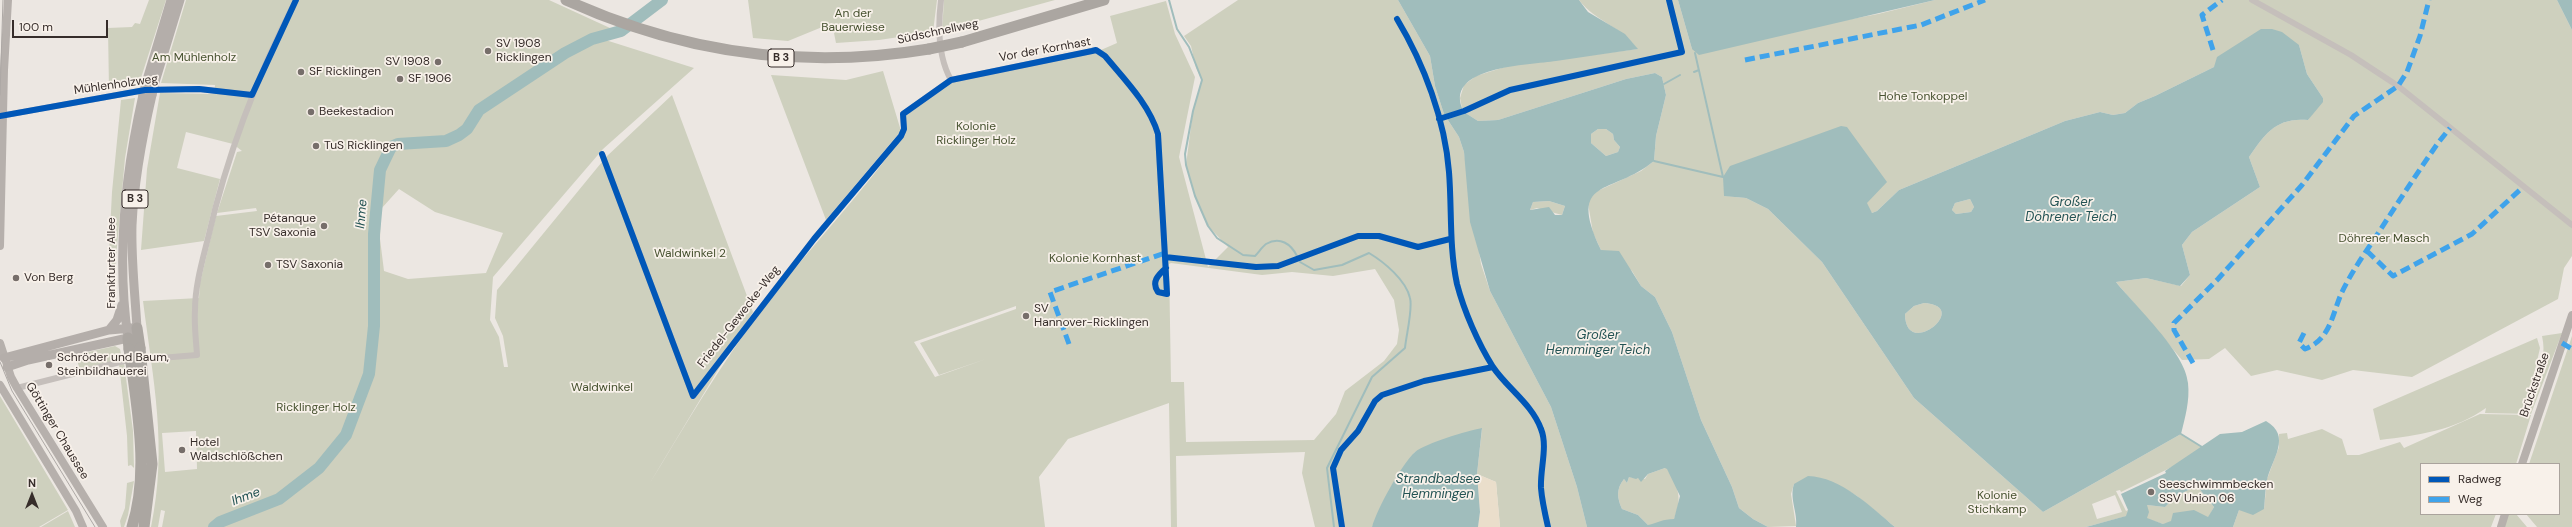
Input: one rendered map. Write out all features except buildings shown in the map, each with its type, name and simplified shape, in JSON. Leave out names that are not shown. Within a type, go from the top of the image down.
[{"type":"highway","name":"Südschnellweg","points":[[566,0],[636,25],[705,41],[782,51],[855,51],[928,46],[961,39],[1104,0]]},
{"type":"highway","name":"Südschnellweg","points":[[583,0],[612,17]]},
{"type":"highway","name":"Südschnellweg","points":[[961,39],[1080,0]]},
{"type":"highway","name":"Frankfurter Allee","points":[[131,331],[137,370],[140,432],[140,484],[132,527]]},
{"type":"highway","name":"B 3","points":[[137,370],[152,464],[144,527]]},
{"type":"main road","name":"B 3","points":[[148,95],[171,0]]},
{"type":"main road","name":"B 3","points":[[151,83],[180,0]]},
{"type":"main road","name":"Frankfurter Allee","points":[[131,331],[124,300],[122,264],[126,196],[131,158],[148,95]]},
{"type":"main road","name":"Frankfurter Allee","points":[[131,331],[132,224],[148,95]]},
{"type":"main road","points":[[110,330],[117,320],[124,300]]},
{"type":"main road","points":[[2,359],[110,330],[131,331]]},
{"type":"main road","points":[[4,368],[131,331]]},
{"type":"street","points":[[0,246],[1,116],[8,0]]},
{"type":"street","points":[[17,388],[124,361],[197,355],[194,309],[197,283],[223,179],[252,95],[296,0]]},
{"type":"street","points":[[941,0],[938,27],[946,72],[951,80]]},
{"type":"street","points":[[2252,0],[2339,48],[2398,86],[2572,225]]},
{"type":"street","name":"Vor der Kornhast","points":[[951,80],[1096,50],[1105,56],[1146,108],[1154,121],[1158,134],[1166,268]]},
{"type":"street","name":"Friedel-Gewecke-Weg","points":[[602,154],[693,396],[814,239],[901,136],[904,130],[903,114],[951,80]]},
{"type":"street","name":"Mühlenholzweg","points":[[1,116],[145,90],[199,89],[252,95]]},
{"type":"street","name":"Brückstraße","points":[[2522,463],[2572,315]]},
{"type":"street","name":"Göttinger Chaussee","points":[[0,342],[4,368],[103,527]]},
{"type":"street","name":"Göttinger Chaussee","points":[[0,385],[83,527]]},
{"type":"street","points":[[2501,527],[2505,515]]},
{"type":"green space","points":[[149,0],[166,0],[139,84],[109,90],[108,28],[132,27],[135,23],[140,24]]},
{"type":"green space","points":[[186,0],[549,0],[610,28],[596,37],[694,68],[603,149],[493,277],[490,320],[499,337],[504,367],[508,367],[503,336],[495,318],[497,290],[606,157],[672,95],[753,312],[648,486],[704,395],[748,328],[873,175],[907,130],[904,121],[906,115],[953,82],[1094,53],[1117,43],[1110,16],[1166,1],[1175,34],[1195,77],[1179,157],[1208,267],[1228,247],[1208,226],[1195,196],[1186,165],[1193,111],[1202,80],[1196,68],[1191,46],[1184,36],[1238,0],[1398,0],[1430,56],[1435,86],[1444,114],[1459,137],[1464,152],[1481,264],[1490,291],[1551,407],[1577,487],[1587,527],[1500,527],[1496,482],[1477,474],[1482,429],[1415,452],[1396,478],[1372,527],[1315,527],[1302,473],[1305,452],[1176,456],[1177,527],[1171,527],[1169,403],[1068,439],[1039,477],[1045,527],[162,527],[165,511],[161,510],[158,527],[151,527],[156,497],[159,441],[154,386],[143,301],[199,298],[200,283],[216,216],[257,211],[256,208],[217,213],[237,152],[242,151],[233,144],[186,132],[177,168],[220,179],[204,241],[141,250],[147,169],[160,93],[214,94],[215,85],[161,83]],"holes":[[[399,189],[435,212],[503,233],[486,273],[408,279],[384,271],[380,239],[381,209]],[[1171,263],[1262,275],[1292,272],[1333,276],[1375,269],[1394,300],[1399,330],[1397,344],[1384,361],[1345,391],[1336,414],[1314,440],[1186,442],[1184,382],[1171,382],[1169,264]],[[1016,306],[1016,309],[920,343],[939,375],[986,359],[935,377],[914,342]],[[196,431],[197,469],[165,472],[162,433]]]},
{"type":"green space","name":"An der Bauerwiese","points":[[748,0],[937,0],[933,32],[879,40],[836,43],[832,23],[788,41],[753,38]]},
{"type":"green space","points":[[944,0],[1055,0],[942,31]]},
{"type":"green space","points":[[1579,0],[1678,0],[1692,49],[1878,14],[1935,0],[2557,0],[2572,30],[2572,256],[2564,268],[2558,299],[2412,377],[2353,370],[2322,380],[2277,370],[2251,376],[2225,348],[2209,359],[2182,360],[2116,282],[2146,278],[2181,286],[2190,275],[2182,245],[2192,232],[2260,187],[2249,157],[2260,141],[2266,134],[2279,124],[2288,121],[2308,120],[2323,98],[2307,74],[2299,45],[2214,67],[2138,103],[2125,113],[2113,115],[2100,112],[2065,121],[1899,190],[1877,211],[1872,213],[1867,208],[1866,203],[1724,196],[1746,198],[1768,209],[1822,262],[1914,398],[2043,512],[2181,434],[2202,447],[2178,464],[2121,492],[2120,490],[2116,491],[2126,511],[2128,510],[2127,516],[2086,527],[1895,527],[1857,496],[1840,486],[1794,484],[1791,494],[1796,526],[1768,527],[1753,519],[1739,508],[1732,487],[1701,420],[1672,332],[1655,297],[1641,286],[1632,271],[1601,250],[1593,233],[1588,203],[1593,193],[1641,171],[1654,161],[1656,136],[1666,95],[1662,77],[1655,73],[1626,79],[1498,120],[1478,121],[1464,112],[1462,108],[1460,98],[1464,85],[1476,76],[1508,66],[1637,49],[1624,35],[1585,7]],"holes":[[[2115,495],[2122,512],[2097,519],[2092,504]]]},
{"type":"green space","points":[[883,71],[901,131],[826,220],[771,75],[846,80]]},
{"type":"green space","points":[[135,98],[125,158],[115,269],[108,270],[112,192],[121,100]]},
{"type":"green space","points":[[1598,129],[1606,129],[1613,134],[1614,140],[1620,147],[1618,152],[1606,156],[1591,143],[1591,134]]},
{"type":"green space","points":[[1970,199],[1974,207],[1971,212],[1956,214],[1952,210],[1955,203]]},
{"type":"green space","points":[[1549,201],[1565,206],[1562,215],[1537,208],[1530,210],[1533,202]]},
{"type":"green space","points":[[1924,303],[1937,306],[1942,313],[1940,320],[1933,327],[1924,332],[1915,333],[1908,327],[1905,314],[1914,306]]},
{"type":"green space","points":[[2562,333],[2531,414],[2485,413],[2486,408],[2461,422],[2435,431],[2380,440],[2373,409],[2537,338],[2540,348],[2532,383],[2539,379],[2543,353],[2542,336]]},
{"type":"green space","points":[[2572,336],[2572,527],[2537,527],[2527,515],[2560,515],[2560,463],[2529,463]]},
{"type":"green space","points":[[115,346],[120,349],[122,359],[80,369],[75,355]]},
{"type":"green space","points":[[124,363],[133,431],[134,468],[131,465],[128,466],[127,436],[119,364]]},
{"type":"green space","points":[[0,396],[68,510],[39,527],[0,527]]},
{"type":"green space","points":[[2480,414],[2531,415],[2516,463],[2420,463],[2420,515],[2496,515],[2491,527],[2233,527],[2239,510],[2264,509],[2267,479],[2279,447],[2279,434],[2287,433],[2288,439],[2322,429],[2342,439],[2347,455],[2359,455],[2400,442],[2404,448]]},
{"type":"green space","points":[[1667,468],[1671,475],[1678,493],[1679,499],[1677,512],[1674,519],[1656,525],[1648,525],[1638,515],[1622,509],[1618,497],[1620,486],[1624,479],[1627,483],[1629,477],[1645,479],[1648,474]]},
{"type":"green space","points":[[134,481],[128,515],[124,527],[121,527],[120,521],[125,508],[127,483]]},
{"type":"green space","points":[[2197,486],[2214,507],[2208,518],[2163,524],[2147,519],[2147,505],[2165,507],[2178,495]]},
{"type":"green space","points":[[68,511],[75,527],[41,527]]},
{"type":"green space","points":[[2505,515],[2517,515],[2527,527],[2501,527]]},
{"type":"sand","points":[[1477,474],[1496,482],[1500,527],[1478,527],[1480,512]]},
{"type":"water","name":"Großer Hemminger Teich","points":[[1398,0],[1579,0],[1588,12],[1625,34],[1638,49],[1528,64],[1492,71],[1476,77],[1465,85],[1460,97],[1464,112],[1478,121],[1498,120],[1626,79],[1655,73],[1662,77],[1666,95],[1656,136],[1654,161],[1638,172],[1599,191],[1591,199],[1589,210],[1592,226],[1601,250],[1619,251],[1641,286],[1655,297],[1672,332],[1701,420],[1732,487],[1739,508],[1753,519],[1768,527],[1587,527],[1577,487],[1551,407],[1490,291],[1470,222],[1464,152],[1459,137],[1444,114],[1435,86],[1430,56]],"holes":[[[1598,129],[1606,129],[1613,134],[1614,140],[1620,147],[1618,152],[1606,156],[1591,143],[1591,134]],[[1549,201],[1565,206],[1562,215],[1555,215],[1549,207],[1530,210],[1533,202]],[[1665,468],[1667,469],[1680,496],[1674,519],[1663,520],[1648,525],[1638,515],[1622,509],[1618,494],[1621,483],[1624,479],[1627,483],[1629,477],[1636,479],[1638,478],[1641,482],[1648,474]]]},
{"type":"water","points":[[1678,0],[1935,0],[1699,55],[1692,49]]},
{"type":"water","points":[[2557,0],[2572,0],[2572,30]]},
{"type":"water","name":"Großer Döhrener Teich","points":[[2261,29],[2272,29],[2282,32],[2299,45],[2307,74],[2323,98],[2323,102],[2308,120],[2288,121],[2279,124],[2266,134],[2260,141],[2249,157],[2260,187],[2192,232],[2182,245],[2190,275],[2180,286],[2146,278],[2116,282],[2170,344],[2185,371],[2188,383],[2188,396],[2187,409],[2181,434],[2043,512],[1914,398],[1822,262],[1768,209],[1746,198],[1724,196],[1723,177],[1730,166],[1841,126],[1847,127],[1887,182],[1867,203],[1872,213],[1877,211],[1899,190],[2065,121],[2100,112],[2113,115],[2125,113],[2138,103],[2214,67],[2217,57]],"holes":[[[1970,199],[1974,207],[1971,212],[1956,214],[1952,210],[1955,203]],[[1924,303],[1937,306],[1942,313],[1940,320],[1933,327],[1924,332],[1915,333],[1908,327],[1905,314],[1914,306]]]},
{"type":"water","points":[[2266,421],[2274,427],[2278,434],[2278,448],[2267,480],[2264,509],[2253,515],[2239,510],[2233,527],[2086,527],[2126,516],[2128,510],[2121,494],[2166,473],[2165,471],[2220,434],[2242,432]],"holes":[[[2197,486],[2214,507],[2208,517],[2194,510],[2173,513],[2171,521],[2163,524],[2147,518],[2149,512],[2147,505],[2165,507],[2178,495]]]},
{"type":"water","name":"Strandbadsee Hemmingen","points":[[1482,428],[1477,474],[1480,512],[1478,527],[1372,527],[1390,488],[1409,458],[1415,452],[1437,441]]},
{"type":"water","points":[[1808,476],[1820,478],[1844,487],[1866,502],[1895,527],[1796,527],[1796,516],[1792,495],[1794,484]]},
{"type":"waterway","name":"Ihme","points":[[214,527],[220,522],[279,499],[319,468],[346,435],[369,374],[374,326],[374,234],[380,170],[391,147],[398,144],[446,141],[459,135],[467,129],[479,110],[565,53],[592,39],[621,31],[662,0]]},
{"type":"waterway","points":[[1169,0],[1177,29],[1189,47],[1202,80],[1193,111],[1185,154],[1186,165],[1195,196],[1208,226],[1217,238],[1243,255],[1255,256],[1266,244],[1280,241],[1292,248],[1297,256]]},
{"type":"waterway","points":[[1654,161],[1723,177],[1695,53]]},
{"type":"waterway","points":[[1694,72],[1699,70]]},
{"type":"waterway","points":[[1664,84],[1680,75]]},
{"type":"waterway","points":[[1300,262],[1314,270],[1342,265],[1369,253],[1394,272],[1408,291],[1411,303],[1405,348],[1372,377],[1327,468],[1334,527]]},
{"type":"waterway","points":[[2181,434],[2202,447]]},
{"type":"tram line","points":[[0,95],[3,0]]},
{"type":"tram line","points":[[0,362],[12,391],[95,527]]},
{"type":"marked path","points":[[1745,60],[1921,25],[1985,0]]},
{"type":"marked path","points":[[2213,50],[2202,15],[2222,0]]},
{"type":"marked path","points":[[2193,363],[2174,330],[2174,323],[2218,279],[2302,185],[2354,116],[2398,86],[2407,72],[2420,36],[2429,0]]},
{"type":"marked path","points":[[2304,333],[2299,343],[2305,349],[2314,345],[2330,325],[2342,292],[2354,270],[2422,166],[2450,128]]},
{"type":"marked path","points":[[2367,251],[2393,276],[2472,234],[2523,187]]},
{"type":"marked path","points":[[1069,344],[1050,292],[1165,253]]},
{"type":"marked path","points":[[2562,343],[2572,349]]},
{"type":"cycle path","points":[[0,116],[145,90],[199,89],[252,95],[296,0]]},
{"type":"cycle path","points":[[1439,119],[1464,111],[1510,90],[1682,52],[1669,0]]},
{"type":"cycle path","points":[[1397,19],[1407,36],[1424,73],[1432,93],[1443,132],[1449,172],[1454,270],[1463,305],[1487,358],[1499,375],[1526,404],[1537,420],[1541,429],[1544,443],[1541,488],[1548,527]]},
{"type":"cycle path","points":[[602,154],[693,396],[814,239],[901,136],[904,129],[903,114],[951,80],[1096,50],[1105,56],[1143,102],[1158,134],[1165,257],[1167,294],[1158,292],[1155,285],[1156,279],[1160,273],[1163,271],[1166,268]]},
{"type":"cycle path","points":[[1165,257],[1256,267],[1278,266],[1358,236],[1379,236],[1418,247],[1450,239]]},
{"type":"cycle path","points":[[1342,527],[1333,468],[1341,450],[1358,431],[1375,401],[1382,395],[1424,381],[1493,367]]},
{"type":"place","name":"SV 1908 Ricklingen","points":[[488,51]]},
{"type":"place","name":"SV 1908","points":[[438,62]]},
{"type":"place","name":"SF Ricklingen","points":[[301,72]]},
{"type":"place","name":"SF 1906","points":[[400,79]]},
{"type":"place","name":"Beekestadion","points":[[311,112]]},
{"type":"place","name":"TuS Ricklingen","points":[[316,146]]},
{"type":"place","name":"Pétanque TSV Saxonia","points":[[324,226]]},
{"type":"place","name":"TSV Saxonia","points":[[268,265]]},
{"type":"place","name":"Von Berg","points":[[16,278]]},
{"type":"place","name":"SV Hannover-Ricklingen","points":[[1026,316]]},
{"type":"place","name":"Schröder und Baum, Steinbildhauerei","points":[[49,365]]},
{"type":"place","name":"Hotel Waldschlößchen","points":[[182,450]]},
{"type":"place","name":"Seeschwimmbecken SSV Union 06","points":[[2151,492]]},
{"type":"park label","name":"Am Mühlenholz","points":[[194,58]]},
{"type":"park label","name":"Hohe Tonkoppel","points":[[1923,97]]},
{"type":"park label","name":"Kolonie Ricklinger Holz","points":[[976,134]]},
{"type":"park label","name":"Döhrener Masch","points":[[2384,239]]},
{"type":"park label","name":"Waldwinkel 2","points":[[690,254]]},
{"type":"park label","name":"Kolonie Kornhast","points":[[1095,259]]},
{"type":"park label","name":"Waldwinkel","points":[[602,388]]},
{"type":"park label","name":"Ricklinger Holz","points":[[316,408]]},
{"type":"park label","name":"Kolonie Stichkamp","points":[[1997,503]]}]
